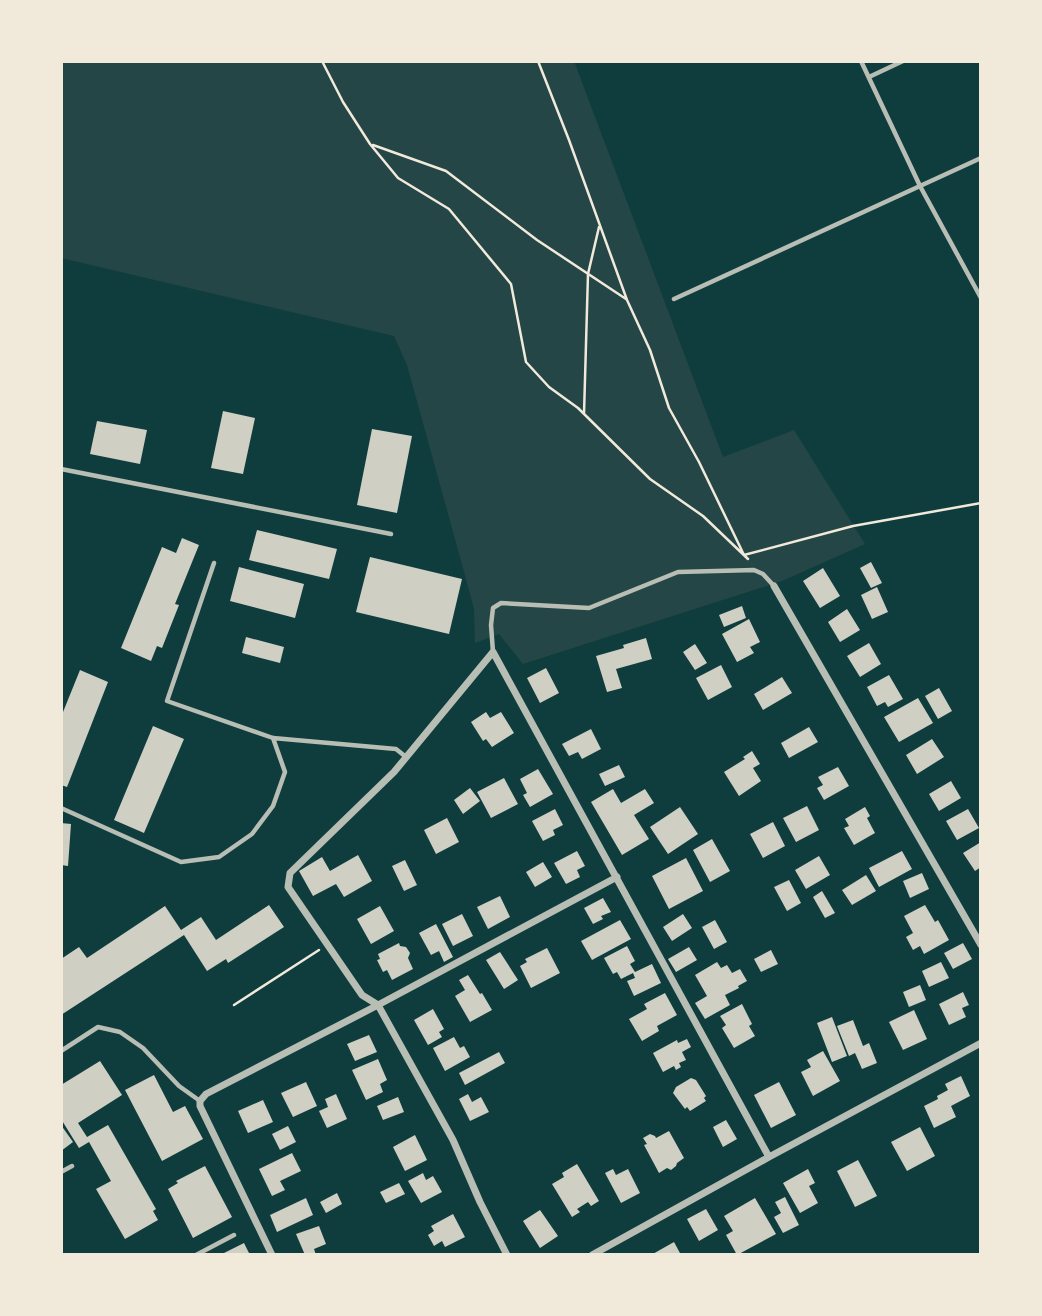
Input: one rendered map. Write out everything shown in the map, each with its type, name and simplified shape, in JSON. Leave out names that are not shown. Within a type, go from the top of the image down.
[{"type":"street","points":[[774,586],[981,944]]},
{"type":"street","points":[[507,1255],[453,1140],[378,1006],[362,995],[288,887],[290,873],[394,772],[493,652],[769,1157]]},
{"type":"street","points":[[272,1255],[205,1117],[200,1101],[206,1094],[378,1006],[617,877]]},
{"type":"street","points":[[592,1255],[981,1043]]},
{"type":"lane","points":[[861,61],[920,186],[981,298]]},
{"type":"lane","points":[[869,77],[903,61]]},
{"type":"lane","points":[[674,299],[981,158]]},
{"type":"lane","points":[[61,469],[391,534]]},
{"type":"lane","points":[[214,562],[167,701],[273,738],[396,749],[406,758]]},
{"type":"lane","points":[[493,652],[493,608],[501,603],[589,608],[677,572],[754,570],[763,573],[774,586]]},
{"type":"lane","points":[[61,808],[181,862],[219,857],[252,834],[273,806],[285,772],[273,738]]},
{"type":"lane","points":[[61,1051],[98,1027],[120,1032],[143,1048],[179,1086],[200,1101]]},
{"type":"lane","points":[[61,1172],[72,1166]]},
{"type":"lane","points":[[196,1255],[234,1235]]},
{"type":"path","points":[[322,61],[343,102],[370,144],[398,178],[449,209],[511,284],[526,362],[650,479],[703,516],[763,573]]},
{"type":"path","points":[[538,61],[627,300],[650,349],[669,408],[699,462],[744,555]]},
{"type":"path","points":[[370,144],[446,171],[537,240],[627,300]]},
{"type":"path","points":[[584,414],[588,274],[600,226]]},
{"type":"path","points":[[744,555],[853,526],[981,503]]},
{"type":"path","points":[[234,1005],[328,945]]},
{"type":"shaded area","points":[[61,61],[574,61],[723,457],[794,430],[865,544],[782,581],[523,664],[499,634],[475,643],[474,609],[407,365],[394,336],[61,258]]},
{"type":"building","points":[[223,411],[255,418],[243,474],[211,468]]},
{"type":"building","points":[[97,421],[147,430],[140,464],[90,454]]},
{"type":"building","points":[[372,429],[412,436],[397,513],[357,505]]},
{"type":"building","points":[[257,530],[337,549],[329,579],[249,560]]},
{"type":"building","points":[[182,538],[199,545],[175,604],[179,605],[162,648],[157,646],[151,661],[121,648],[162,547],[176,553]]},
{"type":"building","points":[[370,557],[462,579],[449,634],[356,612]]},
{"type":"building","points":[[871,562],[882,583],[871,588],[860,568]]},
{"type":"building","points":[[239,567],[304,584],[295,618],[230,601]]},
{"type":"building","points":[[823,568],[840,596],[820,608],[803,581]]},
{"type":"building","points":[[877,587],[888,612],[872,619],[861,595]]},
{"type":"building","points":[[742,606],[746,618],[724,627],[719,615]]},
{"type":"building","points":[[847,609],[860,630],[840,642],[828,622]]},
{"type":"building","points":[[749,619],[760,642],[750,647],[754,653],[737,662],[722,634]]},
{"type":"building","points":[[246,637],[284,647],[280,663],[242,653]]},
{"type":"building","points":[[646,638],[652,659],[616,669],[622,688],[607,692],[596,656]]},
{"type":"building","points":[[869,643],[881,664],[860,677],[847,656]]},
{"type":"building","points":[[695,644],[707,663],[695,670],[683,652]]},
{"type":"building","points":[[721,665],[732,687],[708,700],[696,678]]},
{"type":"building","points":[[546,668],[559,693],[540,703],[527,678]]},
{"type":"building","points":[[80,670],[108,682],[67,787],[61,785],[61,717]]},
{"type":"building","points":[[889,675],[903,699],[888,707],[885,702],[877,706],[867,687]]},
{"type":"building","points":[[782,677],[792,693],[763,710],[754,694]]},
{"type":"building","points":[[939,688],[952,711],[938,719],[925,696]]},
{"type":"building","points":[[918,698],[933,723],[899,742],[884,717]]},
{"type":"building","points":[[486,712],[490,718],[501,712],[514,733],[492,747],[486,739],[483,741],[471,722]]},
{"type":"building","points":[[153,726],[184,739],[144,833],[114,820]]},
{"type":"building","points":[[809,727],[818,742],[789,758],[781,743]]},
{"type":"building","points":[[591,729],[601,749],[582,759],[578,752],[569,756],[562,744]]},
{"type":"building","points":[[932,739],[944,757],[917,774],[906,755]]},
{"type":"building","points":[[752,751],[760,764],[753,768],[761,781],[739,796],[724,772],[745,759],[743,757]]},
{"type":"building","points":[[619,765],[625,777],[605,786],[599,774]]},
{"type":"building","points":[[838,767],[849,786],[824,800],[817,788],[823,785],[818,777]]},
{"type":"building","points":[[538,769],[553,794],[530,807],[523,795],[527,793],[520,779]]},
{"type":"building","points":[[504,778],[518,804],[491,818],[477,792]]},
{"type":"building","points":[[951,781],[961,798],[939,811],[929,794]]},
{"type":"building","points":[[470,788],[480,801],[463,814],[454,800]]},
{"type":"building","points":[[613,789],[621,803],[645,789],[654,803],[634,815],[649,839],[622,855],[591,802]]},
{"type":"building","points":[[807,806],[819,830],[796,842],[783,818]]},
{"type":"building","points":[[680,807],[698,834],[668,854],[650,827]]},
{"type":"building","points":[[865,807],[875,833],[854,845],[844,828],[849,826],[845,819]]},
{"type":"building","points":[[555,809],[563,825],[553,830],[555,835],[543,841],[532,821]]},
{"type":"building","points":[[968,809],[979,828],[957,840],[946,821]]},
{"type":"building","points":[[447,818],[459,842],[436,854],[424,830]]},
{"type":"building","points":[[773,822],[785,846],[763,858],[750,834]]},
{"type":"building","points":[[61,823],[71,824],[68,866],[61,865]]},
{"type":"building","points":[[712,839],[730,871],[710,882],[693,850]]},
{"type":"building","points":[[981,842],[981,867],[975,871],[963,853]]},
{"type":"building","points":[[577,851],[585,866],[577,870],[580,877],[566,884],[554,863]]},
{"type":"building","points":[[902,851],[912,869],[879,887],[869,868]]},
{"type":"building","points":[[358,855],[372,881],[344,897],[336,884],[313,896],[299,871],[322,857],[330,871]]},
{"type":"building","points":[[819,856],[830,875],[806,889],[795,870]]},
{"type":"building","points":[[686,858],[703,891],[669,909],[652,876]]},
{"type":"building","points":[[405,860],[417,885],[404,891],[392,866]]},
{"type":"building","points":[[543,862],[552,877],[535,887],[526,872]]},
{"type":"building","points":[[922,873],[929,889],[910,898],[903,881]]},
{"type":"building","points":[[866,875],[876,891],[852,905],[842,890]]},
{"type":"building","points":[[789,880],[801,903],[787,911],[774,887]]},
{"type":"building","points":[[822,891],[835,913],[825,918],[813,897]]},
{"type":"building","points":[[500,896],[510,917],[488,929],[477,907]]},
{"type":"building","points":[[603,898],[611,912],[601,916],[603,919],[593,924],[584,908]]},
{"type":"building","points":[[269,905],[284,927],[228,963],[226,959],[207,971],[184,935],[61,1015],[61,959],[79,947],[87,958],[165,906],[181,930],[201,917],[216,940]]},
{"type":"building","points":[[925,905],[935,922],[938,920],[949,940],[924,954],[920,946],[913,950],[906,937],[913,933],[904,916]]},
{"type":"building","points":[[380,906],[394,931],[371,944],[357,919]]},
{"type":"building","points":[[462,914],[473,936],[453,946],[442,924]]},
{"type":"building","points":[[683,914],[692,928],[672,941],[663,927]]},
{"type":"building","points":[[620,920],[631,939],[592,960],[581,941]]},
{"type":"building","points":[[715,920],[727,942],[714,949],[702,927]]},
{"type":"building","points":[[436,924],[453,957],[444,962],[439,951],[431,955],[419,933]]},
{"type":"building","points":[[399,943],[410,953],[408,958],[413,969],[392,980],[387,970],[383,972],[377,960],[380,959],[378,954]]},
{"type":"building","points":[[963,943],[972,959],[953,969],[944,953]]},
{"type":"building","points":[[627,946],[635,961],[630,964],[635,972],[652,964],[661,983],[634,996],[627,981],[635,978],[633,973],[621,979],[617,972],[613,974],[604,958]]},
{"type":"building","points":[[689,947],[697,960],[676,972],[668,959]]},
{"type":"building","points":[[547,948],[560,973],[531,988],[520,966],[527,962],[525,959]]},
{"type":"building","points":[[771,950],[778,964],[761,972],[754,959]]},
{"type":"building","points":[[500,952],[518,980],[504,989],[486,960]]},
{"type":"building","points":[[717,962],[721,968],[727,965],[732,973],[740,969],[747,981],[725,995],[730,1005],[705,1019],[695,1003],[707,996],[695,975]]},
{"type":"building","points":[[941,962],[949,978],[929,987],[922,971]]},
{"type":"building","points":[[468,975],[492,1010],[470,1022],[455,996],[465,990],[459,980]]},
{"type":"building","points":[[920,985],[926,1000],[909,1007],[903,992]]},
{"type":"building","points":[[963,992],[969,1005],[962,1008],[966,1017],[949,1025],[939,1004]]},
{"type":"building","points":[[665,993],[677,1015],[657,1026],[659,1031],[642,1041],[629,1019],[647,1009],[644,1004]]},
{"type":"building","points":[[742,1004],[755,1036],[734,1048],[722,1028],[726,1025],[720,1016]]},
{"type":"building","points":[[433,1009],[444,1029],[439,1032],[442,1037],[428,1045],[414,1020]]},
{"type":"building","points":[[914,1010],[927,1039],[903,1050],[889,1022]]},
{"type":"building","points":[[832,1017],[847,1056],[832,1062],[817,1023]]},
{"type":"building","points":[[853,1020],[863,1046],[869,1043],[877,1063],[862,1069],[855,1053],[849,1056],[837,1026]]},
{"type":"building","points":[[369,1035],[377,1052],[355,1061],[347,1044]]},
{"type":"building","points":[[454,1037],[460,1048],[464,1046],[470,1057],[445,1071],[433,1048]]},
{"type":"building","points":[[687,1039],[691,1047],[682,1052],[686,1060],[679,1063],[681,1067],[676,1070],[674,1066],[663,1072],[653,1053],[677,1040],[678,1043]]},
{"type":"building","points":[[823,1051],[840,1081],[813,1096],[801,1072],[811,1067],[807,1060]]},
{"type":"building","points":[[499,1052],[505,1063],[465,1085],[459,1073]]},
{"type":"building","points":[[378,1059],[387,1080],[380,1084],[383,1092],[366,1100],[352,1070]]},
{"type":"building","points":[[100,1061],[122,1095],[78,1123],[87,1137],[108,1125],[156,1209],[153,1211],[158,1220],[125,1239],[96,1189],[111,1181],[89,1142],[79,1148],[61,1119],[61,1085]]},
{"type":"building","points":[[154,1075],[173,1112],[185,1106],[203,1139],[162,1161],[125,1090]]},
{"type":"building","points":[[961,1076],[970,1096],[951,1106],[956,1117],[934,1128],[924,1106],[948,1090],[945,1084]]},
{"type":"building","points":[[691,1078],[696,1080],[706,1096],[706,1101],[690,1111],[687,1107],[685,1109],[673,1093],[676,1087]]},
{"type":"building","points":[[306,1082],[317,1106],[293,1117],[281,1093]]},
{"type":"building","points":[[779,1082],[796,1115],[771,1128],[754,1095]]},
{"type":"building","points":[[336,1094],[347,1119],[327,1128],[319,1111],[328,1107],[325,1099]]},
{"type":"building","points":[[468,1094],[472,1102],[481,1097],[489,1112],[470,1121],[459,1099]]},
{"type":"building","points":[[398,1097],[404,1112],[383,1120],[377,1106]]},
{"type":"building","points":[[263,1100],[273,1122],[248,1133],[238,1111]]},
{"type":"building","points":[[726,1120],[737,1139],[723,1147],[713,1127]]},
{"type":"building","points":[[61,1125],[73,1142],[61,1151]]},
{"type":"building","points":[[288,1126],[296,1142],[280,1150],[272,1134]]},
{"type":"building","points":[[920,1127],[935,1156],[907,1171],[891,1142]]},
{"type":"building","points":[[669,1131],[684,1158],[671,1170],[667,1168],[659,1173],[643,1138],[650,1134],[656,1138]]},
{"type":"building","points":[[415,1135],[427,1160],[405,1171],[393,1147]]},
{"type":"building","points":[[292,1153],[301,1171],[280,1181],[285,1190],[272,1196],[259,1169]]},
{"type":"building","points":[[858,1160],[877,1196],[855,1207],[837,1171]]},
{"type":"building","points":[[577,1164],[599,1201],[591,1206],[588,1202],[577,1209],[580,1212],[572,1217],[552,1184],[564,1177],[562,1173]]},
{"type":"building","points":[[205,1166],[232,1217],[193,1238],[168,1189],[178,1183],[176,1181]]},
{"type":"building","points":[[613,1169],[616,1175],[628,1169],[640,1193],[621,1203],[605,1173]]},
{"type":"building","points":[[808,1169],[815,1183],[809,1186],[818,1203],[800,1213],[783,1183]]},
{"type":"building","points":[[423,1173],[426,1180],[433,1176],[442,1192],[421,1203],[408,1181]]},
{"type":"building","points":[[399,1183],[405,1194],[386,1203],[380,1192]]},
{"type":"building","points":[[337,1193],[342,1204],[326,1213],[320,1202]]},
{"type":"building","points":[[785,1197],[799,1225],[783,1233],[774,1217],[781,1213],[775,1202]]},
{"type":"building","points":[[306,1198],[313,1215],[277,1232],[270,1215]]},
{"type":"building","points":[[755,1198],[776,1234],[737,1255],[726,1235],[733,1231],[724,1216]]},
{"type":"building","points":[[706,1209],[718,1230],[699,1241],[687,1219]]},
{"type":"building","points":[[540,1210],[558,1236],[540,1248],[523,1221]]},
{"type":"building","points":[[453,1214],[465,1237],[445,1247],[442,1241],[434,1246],[428,1235],[434,1231],[431,1226]]},
{"type":"building","points":[[319,1226],[326,1244],[314,1249],[316,1255],[305,1255],[296,1234]]},
{"type":"building","points":[[674,1242],[681,1255],[651,1255]]},
{"type":"building","points":[[244,1243],[250,1255],[220,1255]]}]
